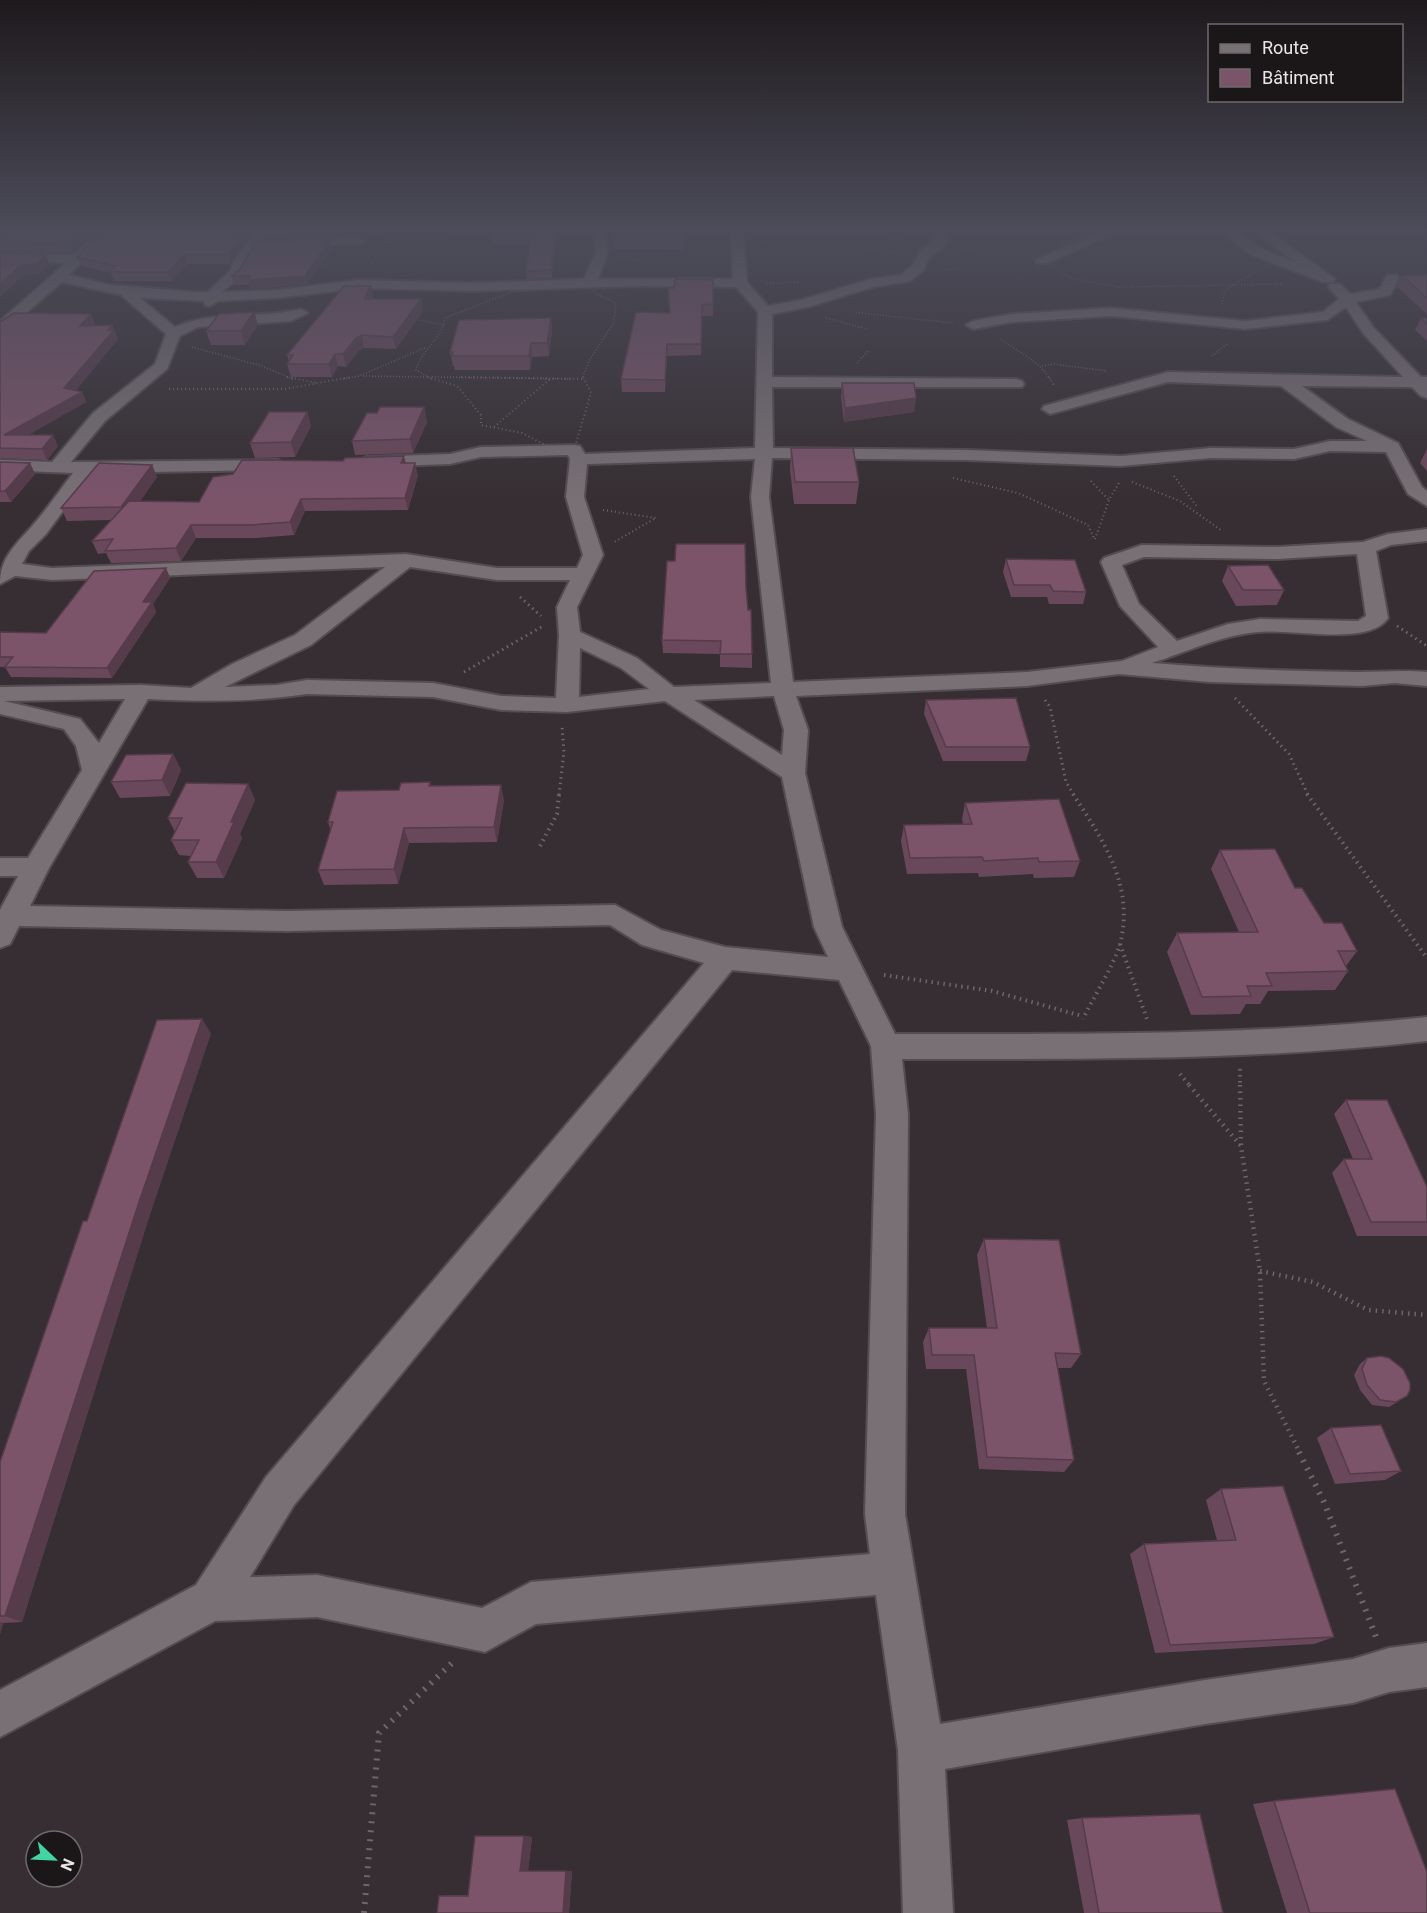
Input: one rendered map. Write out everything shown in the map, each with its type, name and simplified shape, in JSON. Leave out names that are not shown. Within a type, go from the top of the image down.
[{"type":"street","points":[[156,320],[174,333]]},
{"type":"street","points":[[57,468],[99,417],[138,383],[150,378],[162,366],[166,349],[174,333],[195,323],[260,320]]},
{"type":"street","points":[[765,320],[764,453],[760,497],[783,689],[796,730],[793,773],[828,927],[886,1046],[892,1114],[885,1514],[892,1573],[921,1750],[928,1913]]},
{"type":"street","points":[[973,325],[999,320]]},
{"type":"street","points":[[1213,320],[1245,325],[1288,320]]},
{"type":"street","points":[[1362,320],[1368,330],[1424,386]]},
{"type":"street","points":[[1050,410],[1168,377],[1424,386]]},
{"type":"street","points":[[1285,381],[1342,423],[1359,429],[1392,447],[1414,490],[1427,500]]},
{"type":"street","points":[[764,382],[1016,384]]},
{"type":"street","points":[[352,462],[450,459],[481,452],[957,454],[1121,461],[1211,453],[1294,454],[1330,446],[1392,447]]},
{"type":"street","points":[[567,705],[570,635],[567,607],[589,564],[575,497],[576,454]]},
{"type":"street","points":[[0,465],[57,468],[296,465]]},
{"type":"street","points":[[5,574],[21,548],[39,530],[86,468]]},
{"type":"street","points":[[1173,650],[1130,606],[1111,562],[1142,551],[1278,553],[1366,548],[1388,540],[1427,535]]},
{"type":"street","points":[[0,694],[141,692],[195,695],[276,692],[307,687],[433,690],[501,703],[567,705],[669,694],[1027,679],[1119,667],[1236,629],[1260,625],[1362,627],[1377,618],[1366,548]]},
{"type":"street","points":[[5,574],[406,560],[497,574],[589,564]]},
{"type":"street","points":[[195,695],[240,669],[303,640],[406,560]]},
{"type":"street","points":[[570,635],[629,663],[669,694],[793,773]]},
{"type":"street","points":[[1119,667],[1210,675],[1362,679],[1395,676],[1427,679]]},
{"type":"street","points":[[141,692],[36,867],[6,926],[615,915],[652,938],[725,958],[849,970]]},
{"type":"street","points":[[0,707],[72,724],[88,745],[94,770]]},
{"type":"street","points":[[0,867],[36,867]]},
{"type":"street","points":[[211,1600],[280,1491],[725,958]]},
{"type":"street","points":[[886,1046],[1158,1047],[1241,1044],[1427,1029]]},
{"type":"street","points":[[0,1714],[211,1600],[316,1596],[485,1630],[531,1603],[892,1573]]},
{"type":"street","points":[[921,1750],[1205,1702],[1353,1681],[1408,1667]]},
{"type":"path","points":[[418,320],[444,325]]},
{"type":"path","points":[[582,379],[589,361],[614,320]]},
{"type":"path","points":[[837,320],[867,329]]},
{"type":"path","points":[[935,320],[973,325],[999,338],[1022,356],[1042,366],[1056,387]]},
{"type":"path","points":[[174,333],[174,341],[185,345],[262,366],[288,378],[317,383]]},
{"type":"path","points":[[359,376],[431,346],[416,362],[416,370],[426,377],[457,386],[481,415],[481,425],[522,433],[545,445],[576,454],[591,393],[582,379]]},
{"type":"path","points":[[138,383],[156,389],[231,391],[285,389],[359,376],[582,379]]},
{"type":"path","points":[[450,459],[494,427],[551,379]]},
{"type":"path","points":[[1177,457],[1172,474],[1200,511],[1221,530],[1278,553]]},
{"type":"path","points":[[945,475],[1029,498],[1088,525],[1111,562]]},
{"type":"path","points":[[1094,538],[1109,500],[1124,475],[1132,482],[1174,496],[1200,511]]},
{"type":"path","points":[[578,505],[656,518],[589,564]]},
{"type":"path","points":[[433,690],[548,623],[497,574]]},
{"type":"path","points":[[1377,618],[1403,629],[1427,646]]},
{"type":"path","points":[[1210,675],[1289,754],[1309,798],[1427,958]]},
{"type":"path","points":[[1027,679],[1050,706],[1066,782],[1101,837],[1125,891],[1120,944],[1068,1045]]},
{"type":"path","points":[[540,846],[557,814],[564,752],[562,726],[567,705]]},
{"type":"path","points":[[1120,944],[1158,1047],[1241,1146]]},
{"type":"path","points":[[849,970],[992,991],[1095,1021]]},
{"type":"path","points":[[1241,1044],[1241,1146],[1260,1271],[1264,1381],[1408,1667]]},
{"type":"path","points":[[1260,1271],[1313,1282],[1368,1310],[1427,1315]]},
{"type":"path","points":[[364,1913],[380,1733],[485,1630]]},
{"type":"building","points":[[85,320],[80,326],[112,325],[108,330],[114,330],[64,388],[82,392],[4,435],[53,435],[42,449],[0,448],[0,322]]},
{"type":"building","points":[[214,320],[248,320],[241,331],[206,331]]},
{"type":"building","points":[[316,320],[405,320],[393,337],[362,335],[356,338],[343,354],[335,354],[329,364],[287,364],[293,355],[287,355]]},
{"type":"building","points":[[459,320],[551,320],[547,343],[531,343],[529,356],[452,356],[453,352],[450,352]]},
{"type":"building","points":[[634,320],[702,320],[701,344],[667,344],[665,380],[621,379]]},
{"type":"building","points":[[842,383],[914,383],[916,398],[845,408]]},
{"type":"building","points":[[380,407],[424,407],[410,439],[352,441],[367,413],[377,413]]},
{"type":"building","points":[[269,412],[307,412],[291,442],[250,443]]},
{"type":"building","points":[[791,448],[853,448],[859,482],[795,482]]},
{"type":"building","points":[[404,456],[401,463],[415,463],[405,498],[301,499],[290,522],[252,525],[191,525],[176,548],[105,551],[113,539],[92,541],[129,501],[199,502],[213,477],[233,474],[242,460],[343,461],[345,458]]},
{"type":"building","points":[[0,462],[30,463],[5,491],[0,491]]},
{"type":"building","points":[[99,463],[152,465],[121,507],[61,508]]},
{"type":"building","points":[[676,544],[745,544],[752,654],[720,654],[721,641],[662,640],[667,561],[675,561]]},
{"type":"building","points":[[1006,559],[1075,560],[1086,592],[1053,591],[1050,585],[1014,585]]},
{"type":"building","points":[[1268,565],[1284,590],[1243,590],[1228,566]]},
{"type":"building","points":[[166,568],[143,602],[152,602],[107,668],[5,667],[13,657],[0,657],[0,632],[46,633],[94,571]]},
{"type":"building","points":[[1016,698],[1030,747],[946,747],[926,700]]},
{"type":"building","points":[[173,754],[162,780],[111,782],[126,755]]},
{"type":"building","points":[[430,782],[429,786],[501,785],[494,827],[404,828],[394,869],[318,870],[333,822],[328,822],[337,791],[399,790],[401,783]]},
{"type":"building","points":[[186,783],[248,784],[216,862],[188,862],[199,840],[171,840],[182,818],[168,818]]},
{"type":"building","points":[[1059,799],[1080,861],[1039,862],[1038,858],[984,861],[982,857],[910,858],[904,825],[972,824],[965,803]]},
{"type":"building","points":[[1275,849],[1295,888],[1302,888],[1324,923],[1342,923],[1357,951],[1338,951],[1348,971],[1266,973],[1272,986],[1247,986],[1251,996],[1202,997],[1177,933],[1258,932],[1220,850]]},
{"type":"building","points":[[202,1019],[139,1202],[5,1616],[0,1616],[0,1462],[83,1221],[87,1221],[157,1020]]},
{"type":"building","points":[[1346,1100],[1387,1100],[1427,1187],[1427,1222],[1371,1222],[1344,1159],[1372,1159]]},
{"type":"building","points":[[984,1239],[1059,1240],[1081,1354],[1055,1353],[1074,1460],[987,1457],[974,1355],[932,1355],[929,1328],[997,1328]]},
{"type":"building","points":[[1381,1356],[1389,1358],[1403,1369],[1410,1383],[1407,1396],[1396,1402],[1380,1400],[1367,1385],[1362,1369],[1367,1358]]},
{"type":"building","points":[[1381,1425],[1401,1471],[1350,1474],[1331,1428]]},
{"type":"building","points":[[1283,1486],[1334,1637],[1170,1645],[1144,1544],[1236,1540],[1221,1489]]},
{"type":"building","points":[[1395,1789],[1427,1872],[1427,1913],[1310,1913],[1274,1801]]},
{"type":"building","points":[[1200,1814],[1223,1913],[1099,1913],[1082,1818]]},
{"type":"building","points":[[475,1836],[524,1836],[520,1871],[566,1871],[563,1913],[437,1913],[439,1896],[468,1896]]}]
